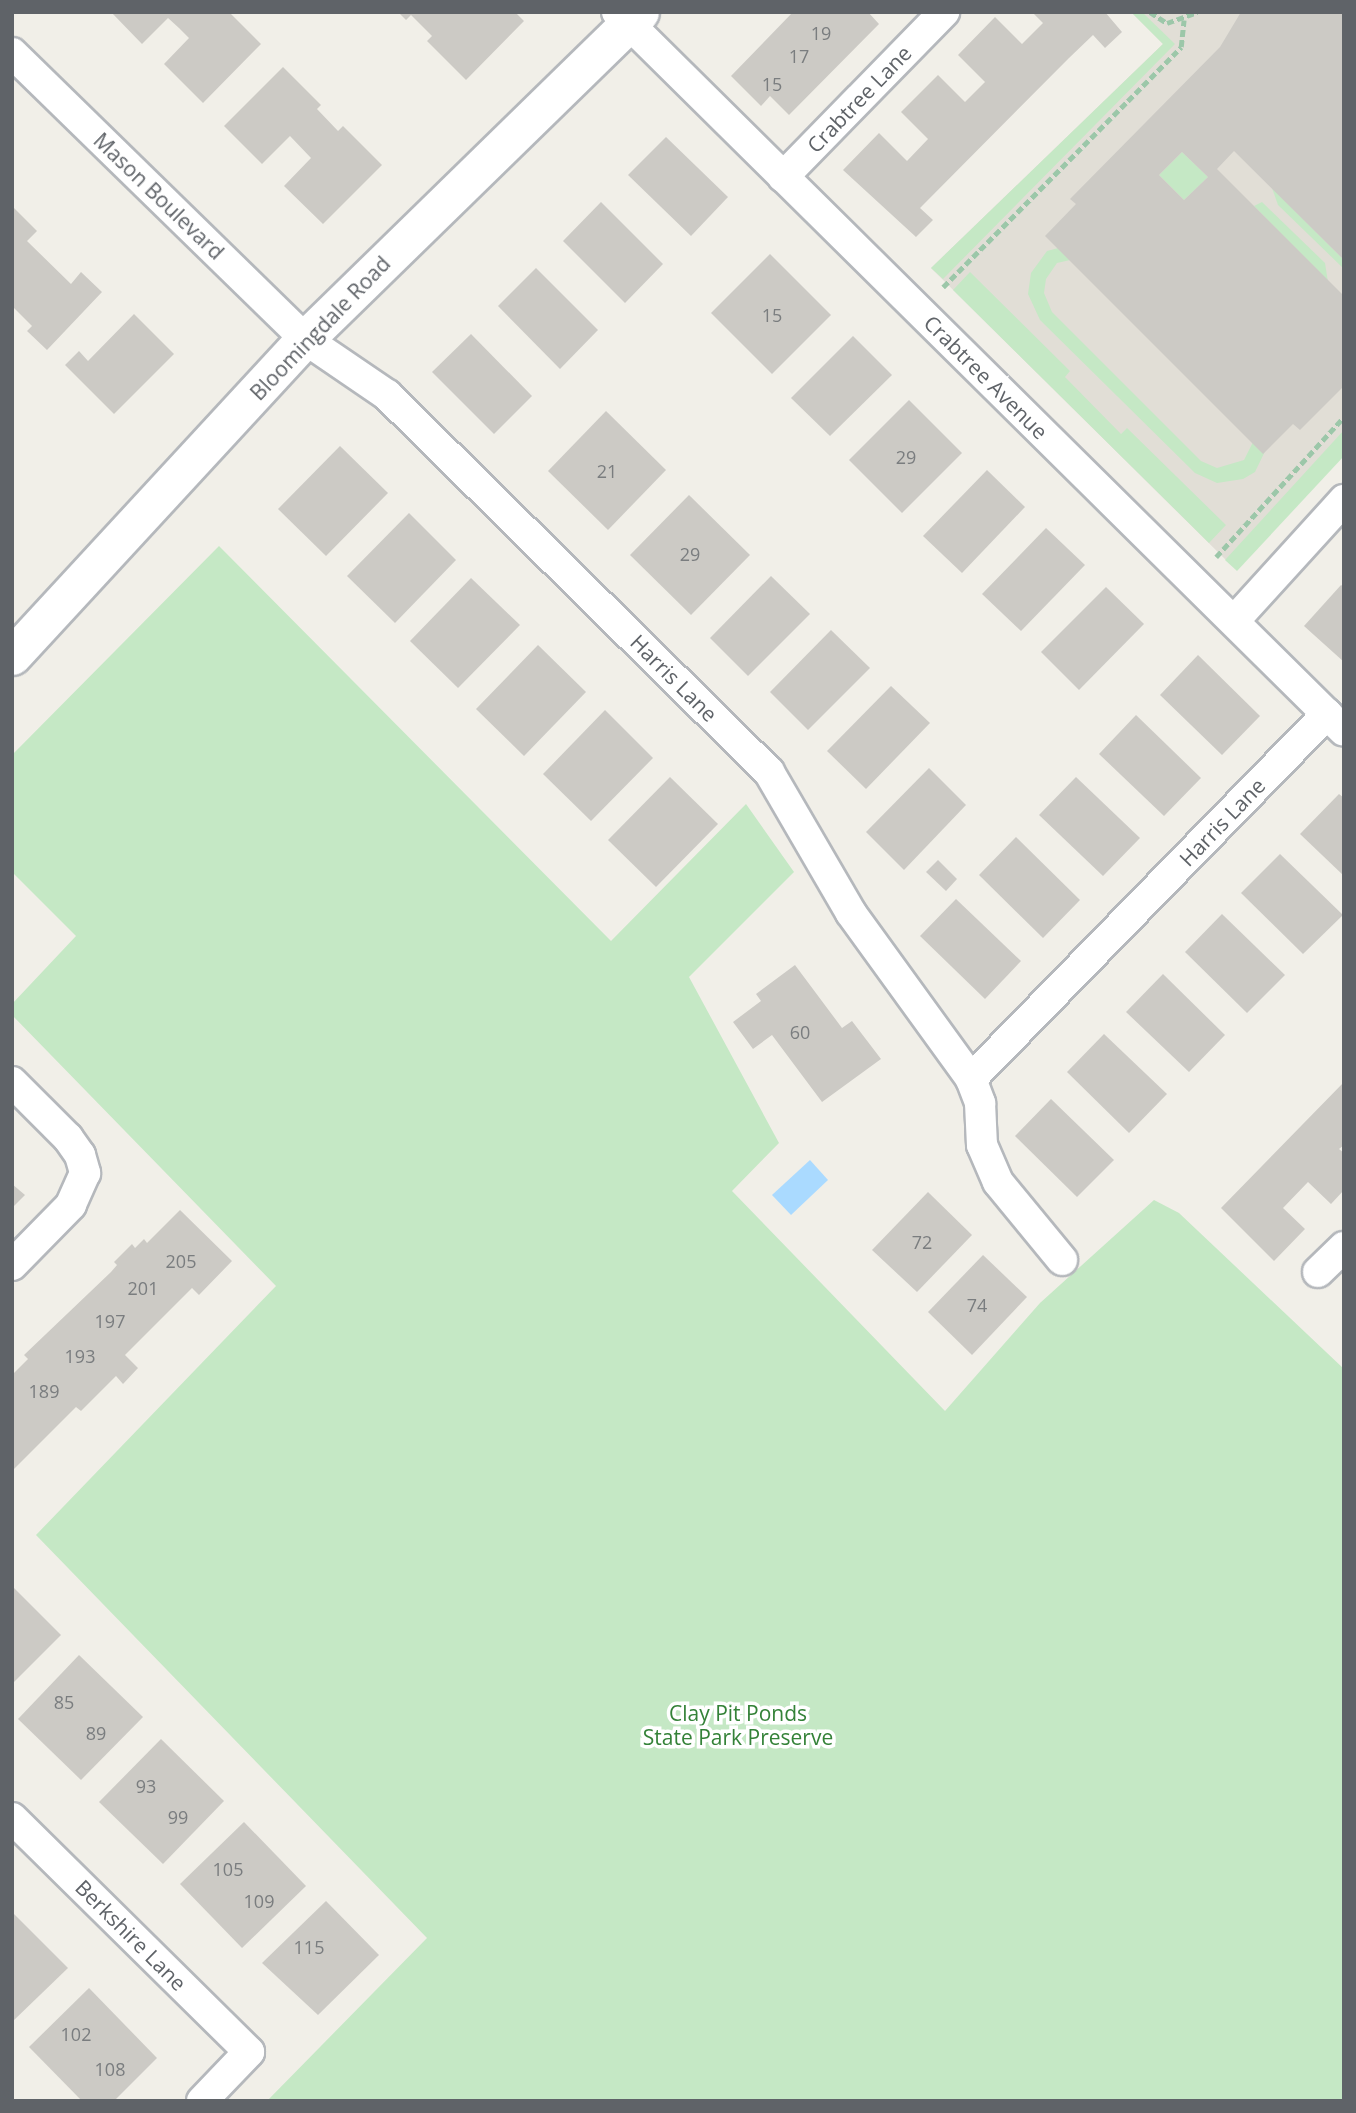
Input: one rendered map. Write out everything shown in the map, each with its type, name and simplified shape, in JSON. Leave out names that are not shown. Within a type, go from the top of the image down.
[{"type":"street","name":"Crabtree Lane","points":[[783,177],[935,15]]},
{"type":"street","name":"Crabtree Avenue","points":[[628,16],[783,177],[1335,723]]},
{"type":"street","name":"Bloomingdale Road","points":[[12,656],[305,338],[628,16]]},
{"type":"street","name":"Mason Boulevard","points":[[12,53],[305,338]]},
{"type":"street","name":"Harris Lane","points":[[305,338],[387,395],[769,772],[851,913],[971,1079],[980,1103],[987,1163],[1062,1260]]},
{"type":"street","points":[[1234,621],[1344,500]]},
{"type":"street","name":"Harris Lane","points":[[971,1079],[1335,723]]},
{"type":"street","points":[[12,1082],[68,1138],[80,1155],[85,1173],[71,1205],[12,1265]]},
{"type":"street","points":[[1318,1272],[1344,1247]]},
{"type":"street","name":"Berkshire Lane","points":[[12,1818],[249,2052],[202,2101]]},
{"type":"path","points":[[1150,12],[1167,23],[1184,20],[1197,12]]},
{"type":"path","points":[[940,290],[1181,47],[1184,20]]},
{"type":"path","points":[[1215,557],[1344,417]]},
{"type":"shaded area","points":[[1131,12],[1344,12],[1344,443],[1232,566],[931,268],[1163,44]]},
{"type":"green space","points":[[1131,12],[1142,12],[1175,44],[943,279],[931,268],[1163,44]]},
{"type":"green space","points":[[1182,152],[1208,177],[1184,200],[1159,175]]},
{"type":"green space","points":[[1272,188],[1344,260],[1344,269],[1278,205]]},
{"type":"green space","points":[[1262,202],[1325,263],[1328,282],[1254,206]]},
{"type":"green space","points":[[1077,243],[1103,255],[1259,407],[1269,429],[1269,443],[1255,472],[1243,479],[1217,483],[1195,473],[1040,320],[1028,294],[1031,273],[1047,251]],"holes":[[[1079,258],[1097,266],[1247,415],[1254,440],[1244,460],[1217,468],[1201,461],[1052,312],[1044,293],[1046,279],[1057,263]]]},
{"type":"green space","points":[[970,272],[1070,371],[1065,377],[1121,434],[1127,428],[1226,525],[1209,543],[953,290]]},
{"type":"green space","points":[[1344,430],[1344,456],[1237,571],[1225,560]]},
{"type":"green space","name":"Clay Pit Ponds State Park Preserve","points":[[219,546],[611,941],[746,804],[794,872],[689,977],[779,1143],[732,1191],[945,1411],[1040,1303],[1154,1200],[1179,1213],[1344,1369],[1344,2101],[267,2101],[427,1938],[36,1535],[276,1286],[12,1015],[12,1004],[76,936],[12,872],[12,755]]},
{"type":"water","points":[[810,1160],[828,1180],[791,1215],[772,1195]]},
{"type":"building","points":[[111,12],[229,12],[261,44],[203,103],[164,64],[189,38],[179,28],[168,18],[142,44]]},
{"type":"building","points":[[398,12],[515,12],[524,21],[466,80],[427,41],[432,36],[411,15],[406,20]]},
{"type":"building","points":[[793,12],[868,12],[879,24],[789,115],[770,96],[761,106],[731,76]]},
{"type":"building","points":[[1032,12],[1105,12],[1122,32],[1105,48],[1093,35],[1069,58],[920,208],[933,220],[916,237],[843,170],[879,133],[907,161],[928,139],[901,112],[938,75],[965,102],[985,82],[958,55],[995,17],[1022,44],[1043,23]]},
{"type":"building","points":[[1241,12],[1344,12],[1344,260],[1234,151],[1217,169],[1344,296],[1344,386],[1300,430],[1293,424],[1263,454],[1045,236],[1076,204],[1070,199],[1220,47]],"holes":[[[1182,152],[1208,177],[1184,200],[1159,175]]]},
{"type":"building","points":[[283,67],[321,105],[317,109],[338,131],[343,126],[382,165],[323,224],[284,186],[311,158],[290,136],[262,164],[224,126]]},
{"type":"building","points":[[666,137],[728,197],[691,236],[628,175]]},
{"type":"building","points":[[601,202],[663,264],[625,303],[563,241]]},
{"type":"building","points":[[12,206],[37,231],[27,241],[71,284],[81,272],[102,292],[47,350],[27,331],[32,326],[12,306]]},
{"type":"building","points":[[770,254],[831,315],[772,374],[711,313]]},
{"type":"building","points":[[536,268],[598,330],[560,369],[498,306]]},
{"type":"building","points":[[134,314],[174,354],[114,414],[65,365],[79,351],[88,361]]},
{"type":"building","points":[[471,334],[532,396],[494,434],[432,372]]},
{"type":"building","points":[[853,336],[892,375],[830,436],[791,398]]},
{"type":"building","points":[[909,400],[962,453],[902,513],[849,460]]},
{"type":"building","points":[[606,411],[666,470],[608,530],[548,471]]},
{"type":"building","points":[[340,446],[388,493],[326,556],[278,509]]},
{"type":"building","points":[[987,470],[1025,507],[962,573],[923,536]]},
{"type":"building","points":[[689,495],[750,555],[691,615],[630,555]]},
{"type":"building","points":[[409,513],[456,560],[395,623],[347,576]]},
{"type":"building","points":[[1046,528],[1085,565],[1021,631],[982,594]]},
{"type":"building","points":[[771,576],[810,614],[748,676],[710,638]]},
{"type":"building","points":[[471,578],[520,625],[458,688],[410,641]]},
{"type":"building","points":[[1341,585],[1344,587],[1344,662],[1304,626]]},
{"type":"building","points":[[1106,587],[1144,624],[1079,690],[1041,652]]},
{"type":"building","points":[[831,630],[870,668],[808,730],[770,692]]},
{"type":"building","points":[[538,645],[586,692],[524,756],[476,709]]},
{"type":"building","points":[[1198,655],[1260,716],[1222,755],[1160,695]]},
{"type":"building","points":[[891,686],[930,723],[866,789],[827,751]]},
{"type":"building","points":[[605,710],[653,758],[591,821],[543,774]]},
{"type":"building","points":[[1136,715],[1201,778],[1164,816],[1099,754]]},
{"type":"building","points":[[929,768],[966,805],[904,870],[866,832]]},
{"type":"building","points":[[670,777],[718,824],[656,887],[608,840]]},
{"type":"building","points":[[1076,777],[1140,838],[1103,876],[1039,815]]},
{"type":"building","points":[[1339,794],[1344,798],[1344,876],[1300,834]]},
{"type":"building","points":[[1016,837],[1080,900],[1043,938],[979,875]]},
{"type":"building","points":[[1280,854],[1343,915],[1303,954],[1241,893]]},
{"type":"building","points":[[938,860],[957,879],[946,891],[926,872]]},
{"type":"building","points":[[956,899],[1021,961],[985,999],[920,936]]},
{"type":"building","points":[[1222,914],[1285,975],[1247,1013],[1185,952]]},
{"type":"building","points":[[795,965],[842,1028],[852,1021],[881,1059],[822,1102],[772,1035],[753,1049],[733,1022],[761,1001],[756,994]]},
{"type":"building","points":[[1163,974],[1225,1035],[1189,1072],[1126,1012]]},
{"type":"building","points":[[1104,1034],[1167,1094],[1129,1133],[1067,1072]]},
{"type":"building","points":[[1344,1082],[1344,1145],[1339,1149],[1344,1153],[1344,1190],[1331,1204],[1308,1182],[1283,1208],[1305,1229],[1274,1261],[1221,1208]]},
{"type":"building","points":[[1051,1099],[1114,1160],[1077,1197],[1015,1136]]},
{"type":"building","points":[[12,1184],[25,1195],[12,1208]]},
{"type":"building","points":[[928,1192],[972,1235],[917,1292],[872,1250]]},
{"type":"building","points":[[180,1210],[232,1261],[199,1295],[192,1288],[125,1355],[138,1368],[123,1384],[116,1376],[81,1411],[76,1407],[12,1471],[12,1375],[28,1359],[24,1355],[111,1272],[117,1265],[114,1262],[132,1244],[135,1248],[144,1239],[147,1243]]},
{"type":"building","points":[[983,1255],[1027,1297],[972,1355],[928,1312]]},
{"type":"building","points":[[12,1586],[61,1635],[12,1684]]},
{"type":"building","points":[[79,1655],[143,1717],[81,1780],[18,1719]]},
{"type":"building","points":[[161,1739],[224,1801],[163,1864],[99,1802]]},
{"type":"building","points":[[244,1822],[306,1886],[242,1948],[180,1884]]},
{"type":"building","points":[[326,1901],[379,1955],[318,2015],[262,1963]]},
{"type":"building","points":[[12,1912],[68,1968],[12,2022]]},
{"type":"building","points":[[89,1988],[157,2058],[114,2101],[82,2101],[29,2047]]}]
